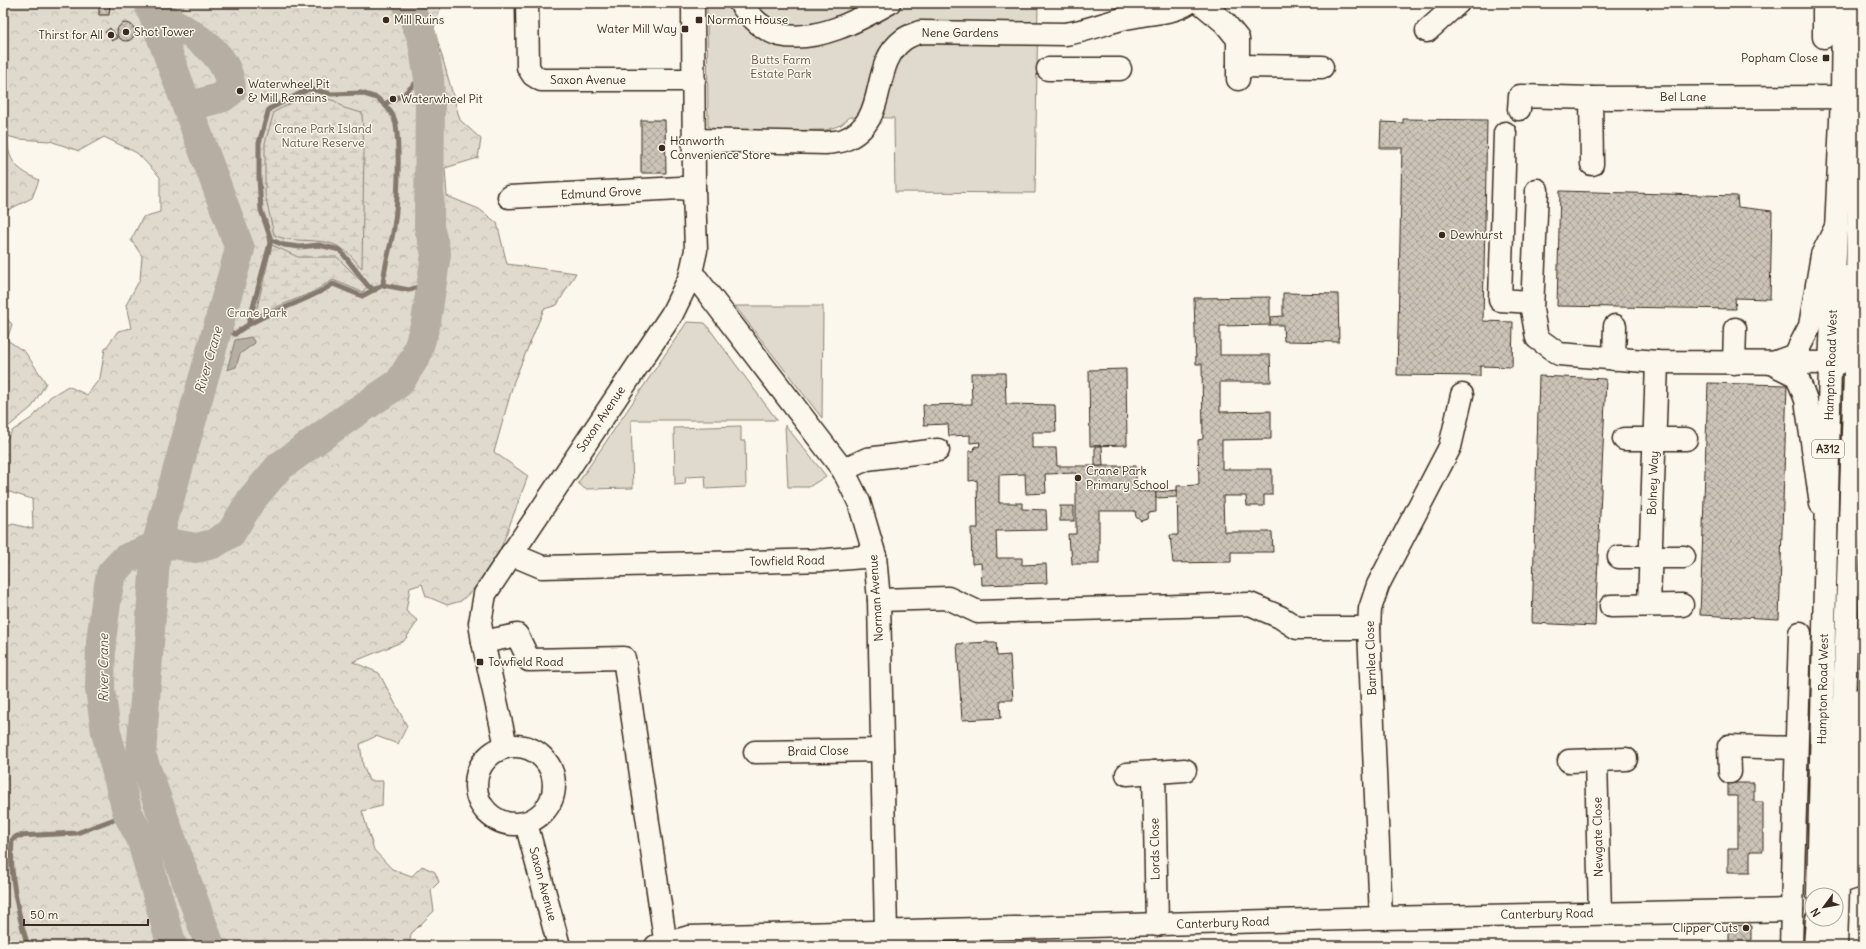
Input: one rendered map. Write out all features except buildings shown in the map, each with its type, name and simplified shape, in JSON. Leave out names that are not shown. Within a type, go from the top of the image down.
[{"type":"street","name":"Saxon Avenue","points":[[527,3],[528,67],[533,75],[541,80],[694,80]]},
{"type":"street","name":"Saxon Avenue","points":[[506,746],[482,642],[480,623],[485,594],[672,314],[690,277],[696,250],[694,190],[695,140],[693,3]]},
{"type":"street","points":[[740,3],[758,23],[780,35],[810,35],[863,18],[889,3]]},
{"type":"street","name":"Nene Gardens","points":[[695,140],[826,144],[844,140],[861,130],[873,114],[883,71],[890,54],[903,40],[920,32],[1065,34],[1079,32],[1131,16],[1163,12],[1182,7],[1188,3]]},
{"type":"street","points":[[1200,3],[1225,23],[1238,39],[1238,72],[1322,67]]},
{"type":"street","points":[[1427,31],[1458,3]]},
{"type":"street","points":[[1824,3],[1824,37]]},
{"type":"street","name":"Hampton Road West","points":[[1825,887],[1826,535],[1830,365],[1836,227],[1851,97],[1858,5]]},
{"type":"street","points":[[1065,34],[1056,69],[1120,70]]},
{"type":"street","name":"Bel Lane","points":[[1520,109],[1520,96],[1591,98],[1851,97]]},
{"type":"street","name":"Hampton Road West","points":[[1825,887],[1856,535],[1855,386],[1858,239],[1851,97]]},
{"type":"street","points":[[1591,98],[1592,164]]},
{"type":"street","points":[[1505,133],[1500,300],[1532,302]]},
{"type":"street","name":"Edmund Grove","points":[[509,197],[680,188],[694,190]]},
{"type":"street","points":[[1503,207],[1537,199],[1532,310],[1537,338],[1559,354],[1614,359],[1657,362],[1830,365],[1838,363],[1844,359],[1847,276],[1858,239]]},
{"type":"street","points":[[1772,364],[1795,355],[1810,326],[1822,255],[1836,227]]},
{"type":"street","name":"Norman Avenue","points":[[690,277],[697,279],[843,470],[859,502],[875,556],[879,600],[886,932]]},
{"type":"street","points":[[1614,359],[1615,326]]},
{"type":"street","points":[[1734,363],[1735,329]]},
{"type":"street","name":"Bolney Way","points":[[1649,605],[1657,362]]},
{"type":"street","points":[[1772,364],[1797,376],[1806,400],[1826,535],[1856,535]]},
{"type":"street","points":[[1830,365],[1844,373],[1855,386]]},
{"type":"street","name":"Barnlea Close","points":[[1381,918],[1369,628],[1370,609],[1378,585],[1450,447],[1462,395]]},
{"type":"street","points":[[1624,439],[1686,439]]},
{"type":"street","points":[[843,470],[867,459],[938,450]]},
{"type":"street","name":"Towfield Road","points":[[511,554],[542,567],[827,560],[875,556]]},
{"type":"street","points":[[1619,557],[1684,557]]},
{"type":"street","points":[[879,600],[948,598],[978,612],[1250,604],[1280,617],[1297,628],[1369,628]]},
{"type":"street","points":[[1610,606],[1682,605]]},
{"type":"street","name":"Hampton Road West","points":[[1791,946],[1800,633]]},
{"type":"street","points":[[482,642],[517,635],[529,660],[624,658],[663,945]]},
{"type":"street","points":[[1793,881],[1825,887],[1856,877],[1863,698]]},
{"type":"street","points":[[506,746],[519,746],[532,750],[543,757],[551,770],[554,782],[553,795],[548,807],[538,817],[526,823],[514,825],[501,822],[490,816],[482,807],[477,795],[475,783],[481,765],[494,751],[506,746]]},
{"type":"street","points":[[1730,772],[1730,746],[1796,748]]},
{"type":"street","name":"Braid Close","points":[[755,752],[882,750]]},
{"type":"street","points":[[1569,761],[1626,759]]},
{"type":"street","name":"Newgate Close","points":[[1596,760],[1600,914]]},
{"type":"street","points":[[1127,774],[1185,770]]},
{"type":"street","name":"Lords Close","points":[[1154,772],[1157,925]]},
{"type":"street","name":"Saxon Avenue","points":[[526,823],[559,946]]},
{"type":"street","name":"Canterbury Road","points":[[663,945],[690,937],[1381,918],[1792,910]]},
{"type":"street","points":[[1815,946],[1816,927]]},
{"type":"street","name":"Hampton Road West","points":[[1832,927],[1836,946]]},
{"type":"green space","name":"Crane Park","points":[[3,3],[442,3],[434,28],[460,120],[481,139],[478,158],[445,168],[447,196],[479,209],[497,223],[507,264],[576,273],[557,305],[544,309],[514,381],[494,452],[528,476],[492,572],[461,601],[447,605],[426,596],[422,584],[410,588],[406,611],[418,621],[404,641],[353,662],[379,673],[407,726],[398,744],[376,736],[360,744],[363,765],[369,781],[383,781],[382,806],[362,811],[374,850],[392,869],[412,876],[422,866],[435,872],[439,882],[431,890],[434,911],[411,934],[409,946],[3,946],[3,528],[13,524],[33,529],[32,499],[3,490],[3,446],[12,431],[33,417],[50,397],[68,386],[87,395],[100,378],[105,349],[118,331],[131,328],[126,305],[140,279],[142,256],[131,240],[143,217],[160,212],[160,177],[137,153],[104,137],[79,151],[50,141],[18,139],[7,136],[9,152],[15,164],[24,172],[39,180],[32,198],[4,212],[3,211]]},
{"type":"green space","name":"Butts Farm Estate Park","points":[[707,3],[1038,3],[1035,193],[895,192],[894,118],[850,117],[841,125],[826,130],[713,132],[708,126]]},
{"type":"green space","name":"Crane Park Island Nature Reserve","points":[[309,94],[335,101],[344,108],[362,113],[364,150],[362,268],[349,254],[336,245],[319,241],[282,238],[274,235],[265,194],[265,143],[274,112]]},
{"type":"green space","points":[[272,245],[298,257],[337,257],[367,287],[362,292],[333,280],[313,292],[255,316]]},
{"type":"green space","points":[[735,306],[823,306],[822,418]]},
{"type":"green space","points":[[3,315],[12,324],[7,340],[25,352],[46,383],[32,407],[3,431]]},
{"type":"green space","points":[[687,322],[705,323],[777,420],[631,420],[633,488],[585,489],[578,483]]},
{"type":"green space","points":[[785,425],[826,476],[809,487],[788,487]]},
{"type":"green space","points":[[741,426],[741,441],[745,441],[746,487],[706,489],[705,476],[686,477],[685,484],[675,485],[674,428]]},
{"type":"shaded area","points":[[251,337],[255,343],[240,354],[236,367],[227,370],[235,340]]},
{"type":"waterway","name":"River Crane","points":[[149,3],[240,249],[156,546],[141,755],[210,946]]},
{"type":"waterway","points":[[172,946],[141,838],[128,814],[106,732],[100,689],[101,641],[111,574],[125,559],[156,546],[174,544],[196,548],[213,544],[231,533],[251,500],[279,467],[399,383],[416,356],[426,322],[436,254],[429,227],[429,79],[422,37],[407,3]]},
{"type":"waterway","name":"River Crane","points":[[151,10],[203,42],[223,63],[229,76],[231,91],[223,97],[187,107]]},
{"type":"waterway","points":[[249,322],[271,240],[261,210],[259,178],[259,143],[269,109],[309,89],[332,94],[361,93],[377,98],[384,104],[403,95],[427,72]]},
{"type":"waterway","points":[[383,285],[393,234],[398,162],[395,122],[392,114],[384,104]]},
{"type":"waterway","points":[[271,240],[284,245],[300,247],[319,245],[340,250],[368,286],[375,290]]},
{"type":"waterway","points":[[227,330],[235,334],[258,319],[309,297],[333,284],[362,296],[383,285],[409,290],[431,283]]},
{"type":"waterway","points":[[28,946],[15,894],[11,853],[12,840],[17,836],[77,833],[128,814]]},
{"type":"place","name":"Mill Ruins","points":[[386,20]]},
{"type":"place","name":"Norman House","points":[[699,20]]},
{"type":"place","name":"Water Mill Way","points":[[685,29]]},
{"type":"place","name":"Shot Tower","points":[[126,32]]},
{"type":"place","name":"Thirst for All","points":[[111,35]]},
{"type":"place","name":"Popham Close","points":[[1826,58]]},
{"type":"place","name":"Waterwheel Pit & Mill Remains","points":[[240,91]]},
{"type":"place","name":"Waterwheel Pit","points":[[393,99]]},
{"type":"place","name":"Hanworth Convenience Store","points":[[662,148]]},
{"type":"place","name":"Dewhurst","points":[[1442,235]]},
{"type":"place","name":"Crane Park Primary School","points":[[1078,478]]},
{"type":"place","name":"Towfield Road","points":[[480,662]]},
{"type":"place","name":"Clipper Cuts","points":[[1746,928]]}]
